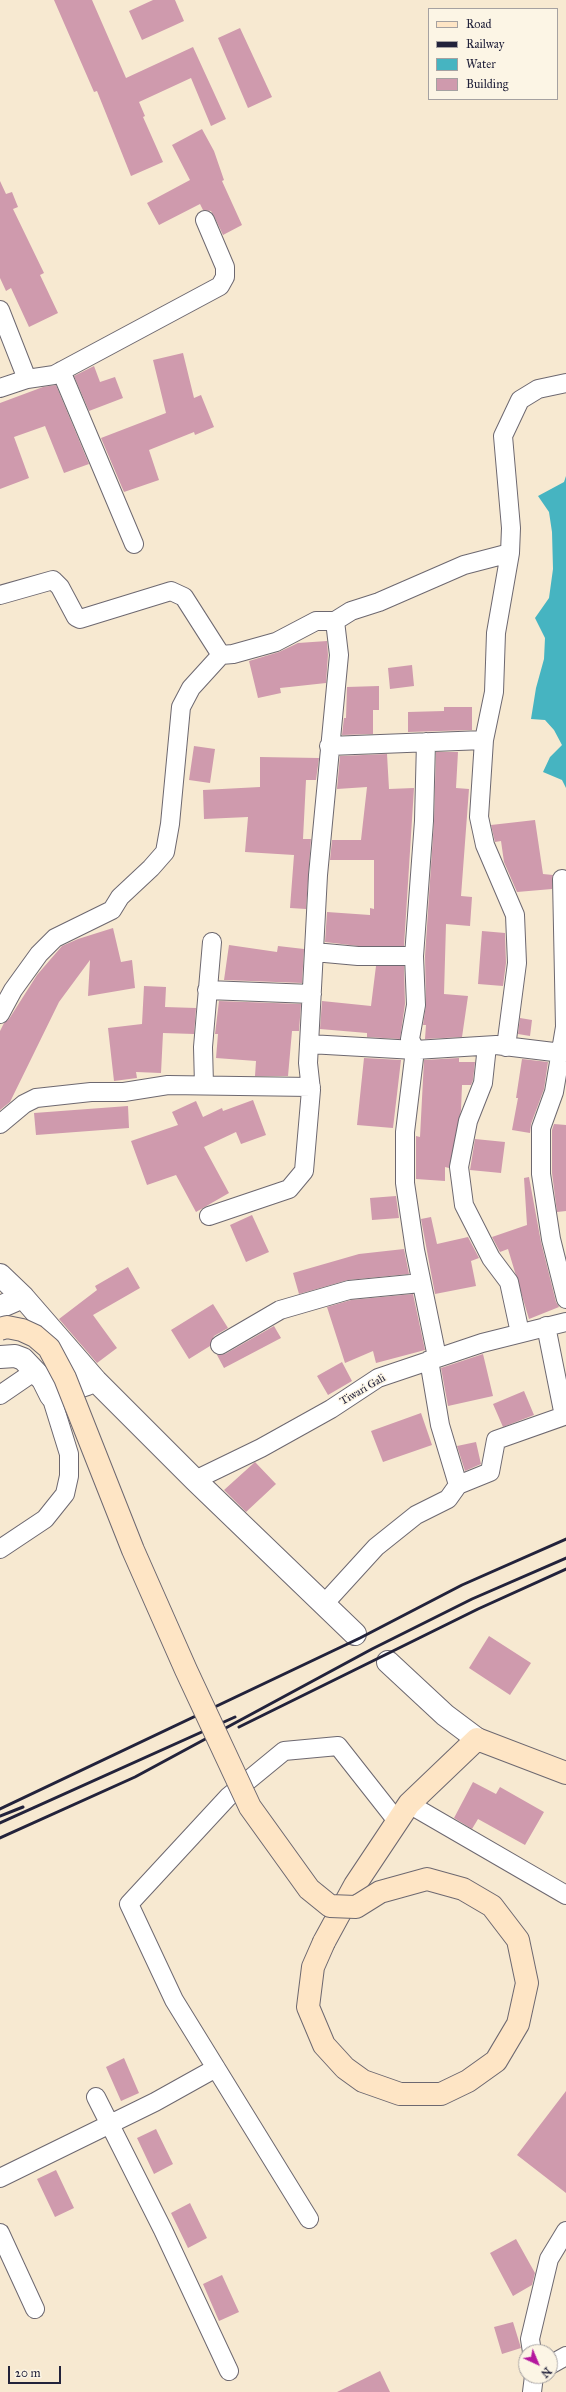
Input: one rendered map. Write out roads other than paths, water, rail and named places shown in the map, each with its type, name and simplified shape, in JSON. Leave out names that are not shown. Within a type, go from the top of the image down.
[{"type":"main road","points":[[0,1329],[7,1327],[22,1330],[35,1336],[49,1348],[65,1378],[136,1557],[186,1670],[250,1807],[309,1889],[330,1906],[356,1907],[380,1892],[427,1879],[463,1889],[492,1906],[518,1940],[527,1983],[518,2024],[496,2061],[468,2081],[441,2094],[400,2094],[364,2081],[345,2068],[324,2045],[308,2007],[313,1967],[324,1942],[355,1886],[403,1813],[477,1739],[566,1774]]},
{"type":"street","points":[[0,388],[27,379],[54,375],[220,286],[225,277],[225,267],[205,220]]},
{"type":"street","points":[[0,310],[27,379]]},
{"type":"street","points":[[61,371],[134,544]]},
{"type":"street","points":[[506,1046],[518,963],[515,915],[485,845],[479,817],[484,740],[494,692],[496,633],[510,553],[511,528],[503,436],[520,400],[538,389],[566,383]]},
{"type":"street","points":[[0,1014],[13,990],[40,954],[55,938],[112,910],[120,897],[151,868],[165,852],[170,824],[181,707],[191,688],[221,655],[232,654],[276,642],[316,621],[335,620],[351,611],[379,602],[464,565],[510,553]]},
{"type":"street","points":[[0,596],[53,580],[60,587],[76,617],[80,619],[171,591],[184,597],[221,655]]},
{"type":"street","points":[[209,1216],[289,1189],[304,1171],[311,1087],[308,1063],[318,875],[329,746],[339,655],[335,620]]},
{"type":"street","points":[[329,746],[484,740]]},
{"type":"street","points":[[426,742],[424,820],[414,956],[416,1005],[410,1039],[415,1050],[405,1132],[405,1183],[433,1359],[440,1425],[458,1485]]},
{"type":"street","points":[[562,880],[565,1027],[562,1053],[554,1092],[541,1128],[541,1174],[551,1239],[566,1299]]},
{"type":"street","points":[[204,1085],[202,1047],[212,942]]},
{"type":"street","points":[[314,952],[358,956],[414,956]]},
{"type":"street","points":[[207,990],[312,994]]},
{"type":"street","points":[[309,1044],[415,1050],[506,1046],[562,1053]]},
{"type":"street","points":[[487,1046],[483,1083],[468,1121],[459,1167],[464,1205],[491,1258],[509,1282],[520,1333]]},
{"type":"street","points":[[0,1124],[24,1104],[36,1098],[91,1092],[124,1092],[168,1085],[311,1087]]},
{"type":"street","points":[[0,1275],[23,1297],[96,1381],[195,1480],[355,1634]]},
{"type":"street","points":[[220,1345],[280,1310],[350,1290],[421,1283]]},
{"type":"street","points":[[0,1307],[23,1297]]},
{"type":"street","name":"Tiwari Gali","points":[[195,1480],[261,1448],[331,1409],[378,1378],[433,1359],[520,1333],[566,1322]]},
{"type":"street","points":[[324,1604],[376,1547],[416,1515],[448,1498],[458,1485],[490,1472],[496,1440],[564,1416],[546,1326]]},
{"type":"street","points":[[0,1357],[15,1356],[23,1359],[35,1371],[51,1396],[69,1454],[70,1476],[65,1494],[45,1519],[0,1549]]},
{"type":"street","points":[[0,1395],[35,1371]]},
{"type":"street","points":[[51,1396],[96,1381]]},
{"type":"street","points":[[388,1662],[445,1715],[477,1739]]},
{"type":"street","points":[[309,2219],[174,2000],[130,1904],[228,1797],[284,1751],[338,1746],[403,1813],[566,1894]]},
{"type":"street","points":[[0,2178],[155,2102],[216,2068]]},
{"type":"street","points":[[96,2097],[163,2230],[229,2371]]},
{"type":"street","points":[[531,2344],[530,2338],[549,2259],[566,2230]]},
{"type":"street","points":[[0,2234],[35,2309]]},
{"type":"water","points":[[566,476],[566,788],[562,780],[543,772],[550,757],[562,745],[554,730],[545,720],[531,719],[536,688],[544,659],[545,638],[535,618],[549,598],[553,569],[552,532],[549,512],[538,496],[564,482]]},
{"type":"railway","points":[[0,1809],[360,1638],[462,1585],[566,1539]]},
{"type":"railway","points":[[0,1838],[135,1777],[372,1649],[472,1599],[566,1558]]},
{"type":"railway","points":[[239,1727],[478,1609],[566,1569]]},
{"type":"railway","points":[[0,1823],[235,1717]]},
{"type":"railway","points":[[0,1816],[23,1807]]}]
